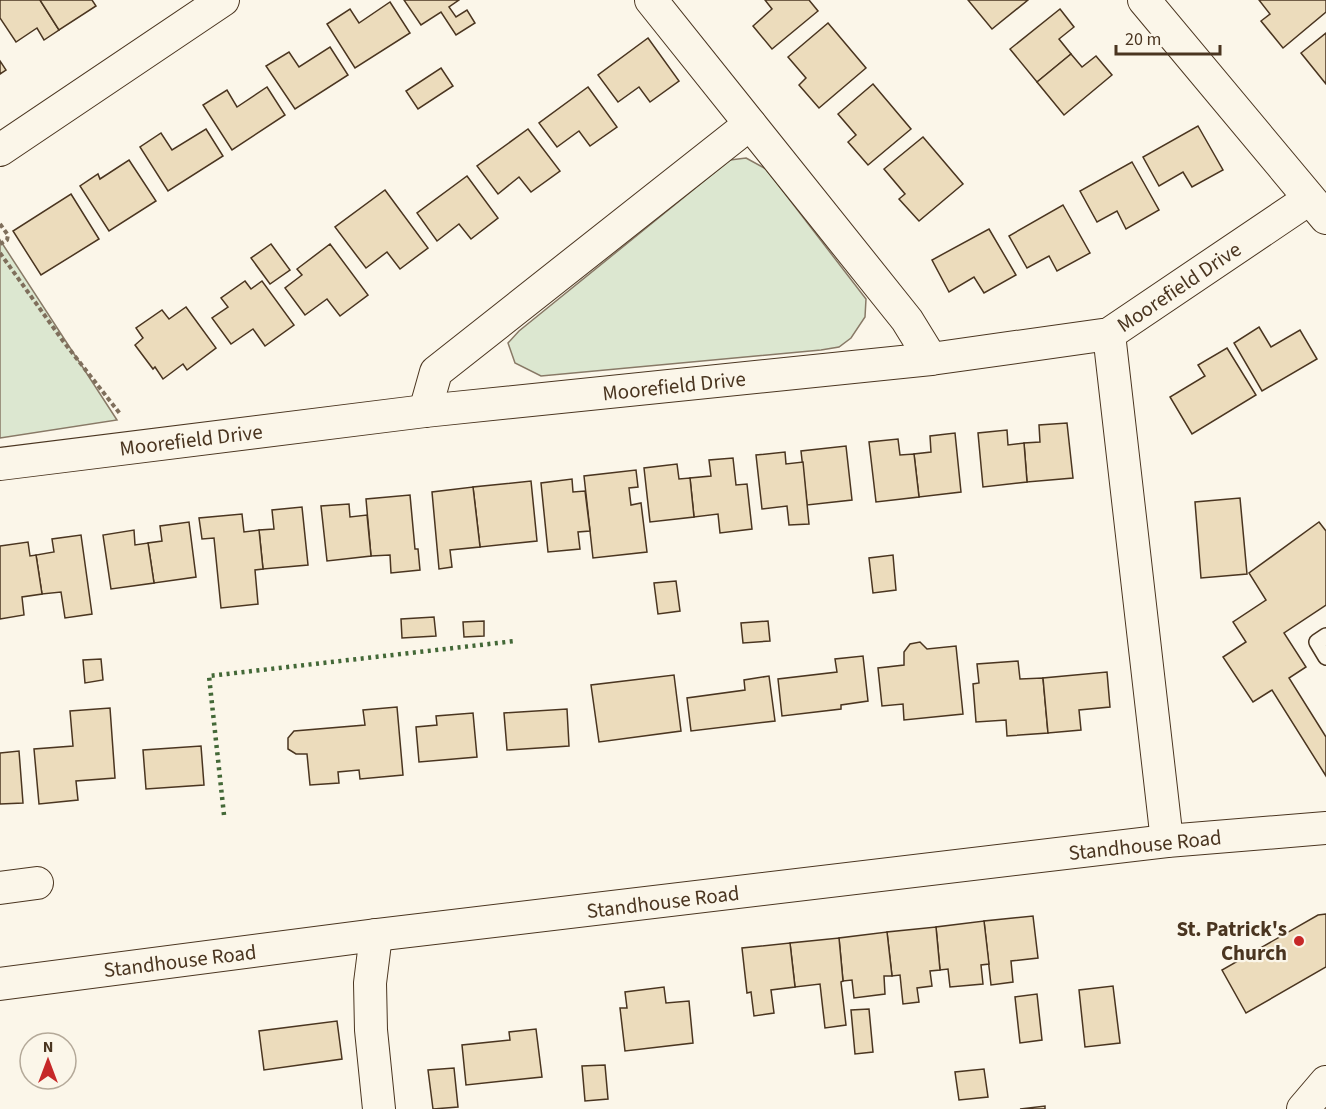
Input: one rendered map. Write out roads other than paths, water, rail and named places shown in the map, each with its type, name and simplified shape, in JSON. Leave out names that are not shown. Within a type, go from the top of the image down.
[{"type":"street","points":[[0,150],[223,0]]},
{"type":"street","points":[[651,0],[907,321],[931,359]]},
{"type":"street","name":"Moorefield Drive","points":[[0,464],[425,411],[931,359],[1108,334],[1318,209],[1144,0]]},
{"type":"street","points":[[425,411],[435,372],[750,124]]},
{"type":"street","points":[[1108,334],[1167,841]]},
{"type":"street","name":"Standhouse Road","points":[[0,984],[376,935],[1167,841],[1326,828]]},
{"type":"street","points":[[0,888],[37,884]]},
{"type":"street","points":[[376,935],[370,983],[371,1030],[379,1109]]},
{"type":"street","points":[[1303,1109],[1326,1082]]},
{"type":"lane","points":[[1326,636],[1317,642],[1326,657]]},
{"type":"place","name":"St. Patrick's Church","points":[[1299,941]]}]
